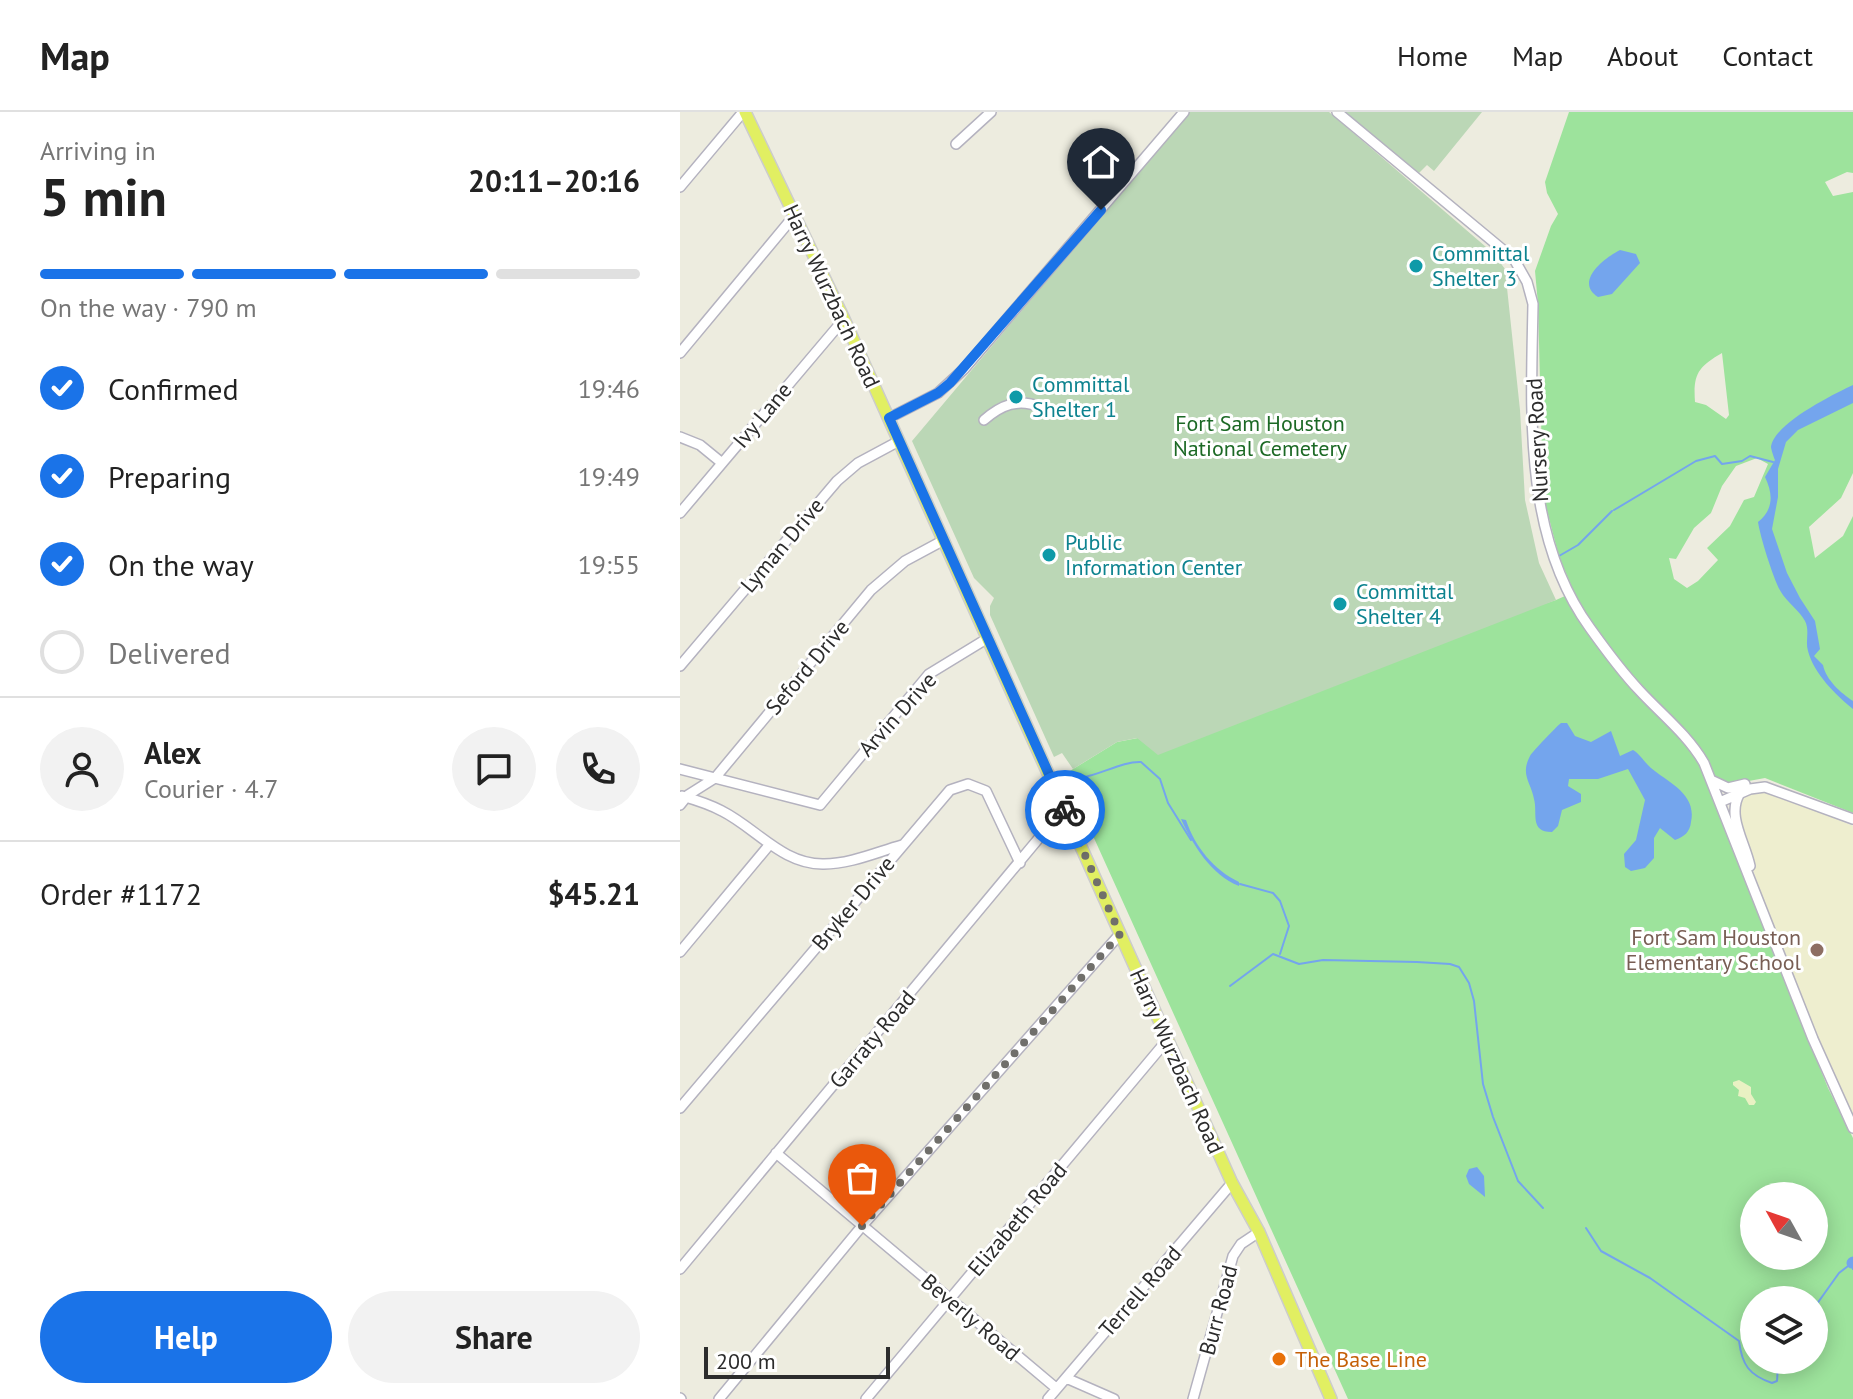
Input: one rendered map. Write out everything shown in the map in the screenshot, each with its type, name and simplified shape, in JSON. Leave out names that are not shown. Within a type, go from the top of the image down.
[{"type":"main road","name":"Harry Wurzbach Road","points":[[744,112],[844,319],[1232,1183],[1259,1232],[1331,1399]]},
{"type":"street","points":[[680,187],[744,112]]},
{"type":"street","points":[[956,144],[991,112]]},
{"type":"street","points":[[889,418],[938,393],[964,369],[1184,112]]},
{"type":"street","name":"Nursery Road","points":[[1337,112],[1518,265],[1533,304],[1538,501],[1558,571],[1589,627],[1638,689],[1685,736],[1704,763],[1752,885]]},
{"type":"street","points":[[680,353],[794,216]]},
{"type":"street","name":"Ivy Lane","points":[[680,513],[844,319]]},
{"type":"street","points":[[984,420],[1009,404],[1027,403],[1040,407]]},
{"type":"street","points":[[680,437],[700,445],[722,463]]},
{"type":"street","name":"Lyman Drive","points":[[680,666],[837,481],[858,463],[899,441]]},
{"type":"street","name":"Seford Drive","points":[[682,799],[715,778],[871,590],[905,561],[944,540]]},
{"type":"street","name":"Arvin Drive","points":[[715,778],[820,805],[929,674],[988,638]]},
{"type":"street","points":[[680,769],[715,778]]},
{"type":"street","points":[[1711,780],[1731,789],[1766,781],[1784,792],[1853,819]]},
{"type":"street","name":"Bryker Drive","points":[[680,1108],[950,790],[968,784],[979,786],[991,797],[1020,863]]},
{"type":"street","points":[[1720,802],[1759,787],[1784,792]]},
{"type":"street","points":[[1740,793],[1734,803],[1733,815],[1747,853],[1752,885],[1813,1039],[1853,1128]]},
{"type":"street","points":[[682,799],[723,811],[799,860],[821,865],[841,863],[902,845]]},
{"type":"street","name":"Garraty Road","points":[[680,1269],[1064,808]]},
{"type":"street","points":[[680,952],[770,844]]},
{"type":"street","points":[[719,1399],[862,1226],[1120,934]]},
{"type":"street","name":"Elizabeth Road","points":[[866,1399],[1168,1039]]},
{"type":"street","name":"Beverly Road","points":[[776,1153],[1056,1388]]},
{"type":"street","name":"Terrell Road","points":[[1048,1399],[1232,1183]]},
{"type":"street","name":"Burr Road","points":[[1193,1399],[1233,1256],[1241,1244],[1259,1232]]},
{"type":"street","points":[[1066,1378],[1114,1399]]},
{"type":"shaded area","name":"Fort Sam Houston Elementary School","points":[[1767,791],[1853,826],[1853,1117],[1794,985],[1737,817],[1744,798],[1751,793]]},
{"type":"green space","name":"Fort Sam Houston National Cemetery","points":[[1189,112],[1329,112],[1493,253],[1505,269],[1520,410],[1525,500],[1539,563],[1556,600],[1158,755],[1137,738],[1117,742],[1073,769],[1062,753],[1054,757],[990,615],[994,598],[974,578],[912,441]]},
{"type":"green space","points":[[1345,112],[1482,112],[1434,171],[1427,165],[1419,173]]},
{"type":"green space","points":[[1569,112],[1853,112],[1853,173],[1847,172],[1825,182],[1833,196],[1853,192],[1853,473],[1841,498],[1809,527],[1815,558],[1843,536],[1853,516],[1853,813],[1765,778],[1727,785],[1710,793],[1828,1088],[1853,1138],[1853,1399],[1348,1399],[1065,774],[1117,742],[1138,738],[1574,592],[1559,557],[1543,495],[1535,271],[1558,214],[1545,182]],"holes":[[[1722,353],[1729,415],[1726,419],[1706,405],[1695,402],[1699,372]],[[1757,458],[1768,464],[1754,497],[1744,500],[1730,526],[1707,548],[1718,560],[1687,588],[1674,579],[1669,558],[1676,559],[1694,528],[1711,513],[1722,486],[1736,466]]]},
{"type":"sand","points":[[1739,1080],[1751,1087],[1756,1102],[1754,1105],[1749,1105],[1745,1098],[1738,1096],[1739,1090],[1733,1082]]},
{"type":"water","points":[[1620,250],[1636,254],[1640,263],[1612,294],[1598,297],[1591,291],[1590,278],[1600,264]]},
{"type":"water","points":[[1853,385],[1853,403],[1798,430],[1786,442],[1778,469],[1778,497],[1772,529],[1787,573],[1815,621],[1820,649],[1814,656],[1835,686],[1853,701],[1853,709],[1815,668],[1807,647],[1805,621],[1778,586],[1758,522],[1769,507],[1770,489],[1765,477],[1775,460],[1771,447],[1774,438],[1806,411]]},
{"type":"water","points":[[1561,723],[1567,723],[1575,736],[1591,742],[1611,731],[1620,756],[1633,750],[1686,797],[1692,812],[1688,831],[1675,840],[1660,828],[1654,838],[1654,858],[1645,868],[1631,871],[1625,867],[1624,854],[1636,840],[1645,800],[1628,769],[1598,779],[1569,779],[1568,786],[1581,794],[1581,802],[1562,810],[1558,826],[1552,832],[1537,825],[1534,799],[1526,773],[1527,763],[1535,749]]},
{"type":"water","points":[[1181,819],[1186,820],[1206,857],[1239,882],[1239,886],[1212,867],[1197,849]]},
{"type":"water","points":[[1477,1167],[1484,1176],[1485,1197],[1469,1184],[1466,1176],[1469,1169]]},
{"type":"waterway","points":[[1614,510],[1696,461],[1715,456],[1722,464],[1742,461],[1750,456],[1773,462]]},
{"type":"waterway","points":[[1559,556],[1578,545],[1612,511]]},
{"type":"waterway","points":[[1080,778],[1141,762],[1160,779],[1168,803],[1191,840]]},
{"type":"waterway","points":[[1240,884],[1273,893],[1280,901],[1289,926],[1280,954]]},
{"type":"waterway","points":[[1230,986],[1273,954],[1299,964],[1323,960],[1417,962],[1459,967],[1469,983],[1474,1001],[1483,1084],[1493,1117],[1518,1181],[1543,1208]]},
{"type":"waterway","points":[[1586,1228],[1601,1251],[1650,1278],[1739,1341],[1740,1346]]},
{"type":"waterway","points":[[1828,1288],[1839,1273],[1852,1263],[1853,1269]]},
{"type":"waterway","points":[[1754,1374],[1772,1383],[1777,1381],[1777,1374]]},
{"type":"way so far","points":[[862,1226],[1120,934],[1065,810]]},
{"type":"place","name":"Committal Shelter 3","points":[[1416,266]]},
{"type":"place","name":"Committal Shelter 1","points":[[1016,397]]},
{"type":"place","name":"Public Information Center","points":[[1049,555]]},
{"type":"place","name":"Committal Shelter 4","points":[[1340,604]]},
{"type":"place","name":"Fort Sam Houston Elementary School","points":[[1817,950]]},
{"type":"place","name":"The Base Line","points":[[1279,1359]]},
{"type":"route","points":[[1065,810],[889,418],[938,393],[950,383],[1101,210]]}]
